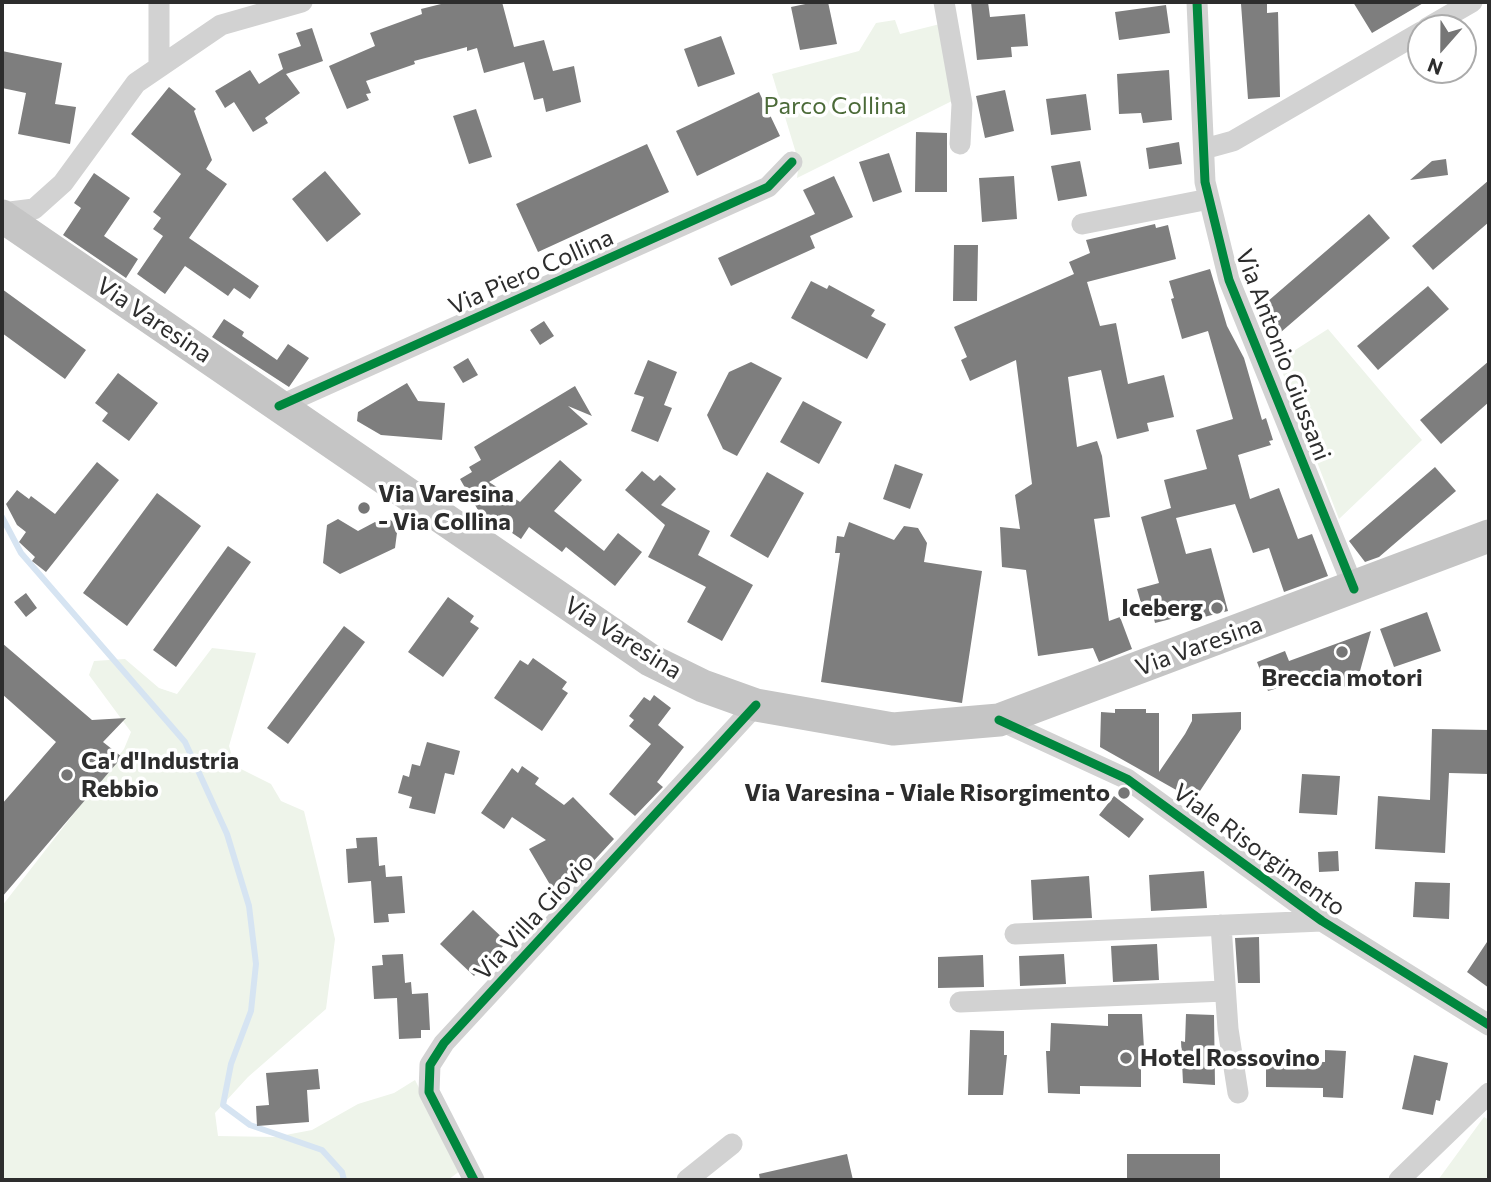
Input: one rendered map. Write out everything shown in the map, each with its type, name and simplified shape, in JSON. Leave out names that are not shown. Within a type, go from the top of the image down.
[{"type":"main road","name":"Via Varesina","points":[[2,214],[650,660],[703,686],[756,705],[893,729],[999,720],[1354,589],[1489,536]]},
{"type":"street","points":[[159,2],[159,67]]},
{"type":"street","points":[[2,214],[34,209],[63,183],[135,83],[221,25],[302,2]]},
{"type":"street","points":[[944,2],[962,104],[960,144]]},
{"type":"street","name":"Via Antonio Giussani","points":[[1197,2],[1209,199],[1229,279],[1354,589]]},
{"type":"street","points":[[1451,14],[1472,2]]},
{"type":"street","points":[[1204,149],[1233,141],[1407,40]]},
{"type":"street","name":"Via Piero Collina","points":[[279,406],[768,187],[792,162]]},
{"type":"street","points":[[1082,224],[1209,199]]},
{"type":"street","name":"Via Villa Giovio","points":[[474,1180],[429,1092],[430,1065],[444,1043],[756,705]]},
{"type":"street","name":"Viale Risorgimento","points":[[999,720],[1127,779],[1322,921],[1489,1025]]},
{"type":"street","points":[[1015,934],[1322,921]]},
{"type":"street","points":[[1221,925],[1228,1029],[1238,1093]]},
{"type":"street","points":[[960,1002],[1225,991]]},
{"type":"street","points":[[1399,1180],[1489,1093]]},
{"type":"street","points":[[687,1180],[732,1144]]},
{"type":"green space","name":"Parco Collina","points":[[895,20],[900,34],[940,24],[952,101],[797,178],[799,163],[772,74],[859,51],[876,23]]},
{"type":"green space","points":[[1328,329],[1422,440],[1339,519],[1278,361]]},
{"type":"green space","points":[[212,648],[256,653],[229,746],[235,766],[271,784],[281,801],[304,811],[335,939],[326,1009],[248,1077],[215,1113],[218,1136],[275,1137],[312,1130],[358,1104],[394,1093],[415,1080],[461,1170],[448,1180],[2,1180],[2,906],[124,749],[131,732],[89,675],[94,661],[125,659],[159,688],[177,694]]},
{"type":"green space","points":[[1484,1117],[1489,1120],[1489,1180],[1438,1180]]},
{"type":"building","points":[[449,2],[502,2],[514,47],[544,40],[553,71],[574,66],[581,102],[546,112],[543,98],[534,100],[524,62],[484,73],[477,48],[467,51],[467,47],[414,61],[415,64],[366,81],[371,93],[366,94],[369,100],[347,109],[329,66],[375,46],[370,33],[422,14],[421,9]]},
{"type":"building","points":[[828,2],[837,44],[800,50],[791,7]]},
{"type":"building","points":[[971,2],[988,2],[990,17],[1025,14],[1028,46],[1011,47],[1012,57],[977,60]]},
{"type":"building","points":[[1353,2],[1425,2],[1372,33]]},
{"type":"building","points":[[1267,3],[1267,13],[1278,12],[1280,97],[1248,99],[1241,4]]},
{"type":"building","points":[[1166,5],[1170,33],[1119,40],[1115,12]]},
{"type":"building","points":[[312,28],[323,61],[286,74],[300,93],[265,118],[268,123],[253,132],[234,102],[225,108],[215,91],[250,70],[259,84],[283,69],[278,54],[301,46],[296,33]]},
{"type":"building","points":[[721,36],[735,74],[698,87],[684,49]]},
{"type":"building","points":[[2,51],[62,63],[55,104],[76,107],[70,144],[18,134],[26,93],[2,88]]},
{"type":"building","points":[[1169,70],[1172,120],[1143,123],[1141,113],[1119,114],[1117,74]]},
{"type":"building","points":[[169,87],[196,109],[194,111],[212,160],[206,169],[227,184],[189,238],[259,286],[250,299],[234,288],[228,296],[185,266],[165,294],[137,274],[163,236],[153,229],[161,218],[153,212],[181,174],[131,134]]},
{"type":"building","points":[[1005,90],[1014,131],[985,138],[976,96]]},
{"type":"building","points":[[759,92],[780,136],[697,176],[676,131]]},
{"type":"building","points":[[1086,94],[1091,130],[1051,135],[1046,99]]},
{"type":"building","points":[[476,109],[492,157],[469,164],[453,116]]},
{"type":"building","points":[[916,132],[947,133],[947,192],[915,192]]},
{"type":"building","points":[[1179,142],[1182,164],[1149,169],[1146,148]]},
{"type":"building","points":[[647,144],[669,192],[538,252],[516,204]]},
{"type":"building","points":[[889,153],[902,192],[873,202],[859,162]]},
{"type":"building","points":[[1446,159],[1448,175],[1410,180],[1432,161]]},
{"type":"building","points":[[1080,161],[1087,196],[1058,201],[1051,166]]},
{"type":"building","points":[[325,171],[361,214],[327,242],[292,199]]},
{"type":"building","points":[[94,173],[130,198],[104,236],[138,259],[126,278],[63,235],[81,208],[74,203]]},
{"type":"building","points":[[834,176],[853,217],[810,236],[815,248],[731,286],[718,258],[815,214],[803,190]]},
{"type":"building","points":[[1014,176],[1017,219],[982,222],[979,178]]},
{"type":"building","points":[[1489,180],[1489,222],[1433,270],[1412,246]]},
{"type":"building","points":[[1369,214],[1390,238],[1281,332],[1260,308]]},
{"type":"building","points":[[1155,224],[1156,228],[1168,225],[1176,259],[1087,282],[1100,326],[1116,323],[1128,384],[1164,375],[1174,417],[1147,423],[1149,431],[1117,439],[1101,370],[1068,377],[1077,447],[1097,441],[1102,456],[1110,517],[1094,519],[1109,621],[1120,617],[1132,649],[1099,662],[1093,648],[1038,656],[1026,570],[1002,567],[1000,527],[1020,529],[1015,495],[1032,484],[1016,360],[970,381],[961,360],[967,357],[954,327],[1074,274],[1069,262],[1090,253],[1086,240]]},
{"type":"building","points":[[954,245],[978,245],[977,301],[953,301]]},
{"type":"building","points":[[1210,269],[1227,326],[1244,358],[1262,420],[1266,418],[1273,440],[1269,441],[1271,445],[1238,455],[1250,499],[1279,488],[1298,539],[1312,534],[1328,576],[1284,592],[1269,548],[1253,553],[1235,504],[1176,518],[1186,554],[1211,548],[1228,611],[1204,617],[1202,611],[1155,623],[1153,615],[1145,617],[1137,589],[1159,583],[1141,517],[1171,508],[1164,480],[1207,469],[1196,430],[1233,419],[1208,331],[1182,339],[1171,299],[1174,298],[1169,281]]},
{"type":"building","points":[[811,281],[827,289],[829,285],[875,310],[871,316],[886,324],[867,359],[791,318]]},
{"type":"building","points":[[1428,286],[1449,309],[1378,370],[1357,346]]},
{"type":"building","points":[[2,289],[86,350],[65,379],[2,333]]},
{"type":"building","points":[[224,319],[244,332],[242,336],[277,360],[288,344],[309,358],[289,387],[212,337]]},
{"type":"building","points":[[544,321],[554,336],[540,345],[530,330]]},
{"type":"building","points":[[468,358],[478,375],[463,383],[453,367]]},
{"type":"building","points":[[648,360],[677,372],[664,405],[672,408],[658,442],[631,431],[644,397],[634,394]]},
{"type":"building","points":[[1489,361],[1489,402],[1441,444],[1420,420]]},
{"type":"building","points":[[751,362],[782,378],[737,456],[723,449],[707,415],[729,372]]},
{"type":"building","points":[[118,373],[158,403],[129,441],[102,421],[108,413],[95,403]]},
{"type":"building","points":[[407,383],[418,401],[445,403],[442,440],[381,435],[357,421],[358,412]]},
{"type":"building","points":[[575,386],[592,416],[568,406],[588,424],[489,482],[520,502],[560,460],[582,480],[554,511],[604,551],[618,533],[642,552],[615,586],[566,547],[562,552],[529,527],[521,539],[478,510],[460,479],[472,472],[469,467],[481,460],[474,447]]},
{"type":"building","points":[[803,401],[842,422],[819,464],[780,442]]},
{"type":"building","points":[[97,462],[119,480],[46,572],[32,561],[35,557],[19,542],[26,532],[17,525],[6,504],[17,490],[29,499],[31,496],[55,514]]},
{"type":"building","points":[[895,464],[923,474],[910,509],[883,499]]},
{"type":"building","points":[[1435,467],[1456,491],[1379,557],[1365,562],[1349,541]]},
{"type":"building","points":[[642,471],[654,481],[660,475],[676,489],[661,505],[710,531],[698,555],[753,585],[722,641],[687,622],[706,587],[648,557],[665,525],[625,490]]},
{"type":"building","points":[[767,472],[804,493],[768,558],[730,536]]},
{"type":"building","points":[[157,493],[201,526],[127,626],[83,593]]},
{"type":"building","points":[[338,519],[358,531],[375,522],[381,526],[389,519],[398,525],[395,548],[340,574],[323,563],[327,525]]},
{"type":"building","points":[[849,522],[894,540],[904,526],[918,528],[927,543],[924,562],[982,571],[962,703],[821,682],[840,553],[835,553],[837,536],[844,537]]},
{"type":"building","points":[[228,546],[251,562],[176,667],[153,650]]},
{"type":"building","points":[[26,593],[37,608],[26,617],[14,602]]},
{"type":"building","points":[[448,597],[474,616],[470,622],[479,628],[443,677],[408,652]]},
{"type":"building","points":[[1427,612],[1441,651],[1394,667],[1380,629]]},
{"type":"building","points":[[344,626],[365,642],[288,744],[267,728]]},
{"type":"building","points":[[1371,631],[1357,682],[1337,689],[1333,678],[1314,685],[1314,677],[1268,691],[1257,662],[1285,651],[1289,661]]},
{"type":"building","name":"Ca' d'Industria Rebbio","points":[[2,643],[92,720],[126,718],[103,742],[122,757],[2,897],[2,804],[56,742],[2,694]]},
{"type":"building","points":[[533,658],[567,682],[562,689],[568,693],[542,731],[494,698],[520,660],[528,665]]},
{"type":"building","points":[[654,695],[671,708],[658,725],[684,747],[657,782],[663,787],[635,816],[609,794],[651,744],[629,726],[634,720],[629,716],[644,697],[650,701]]},
{"type":"building","points":[[1115,709],[1146,709],[1146,713],[1159,713],[1159,772],[1185,734],[1192,721],[1192,714],[1241,712],[1241,729],[1194,800],[1100,747],[1101,712],[1115,713]]},
{"type":"building","points":[[1432,729],[1489,730],[1489,774],[1449,773],[1445,853],[1375,849],[1378,796],[1430,800]]},
{"type":"building","points":[[427,742],[460,751],[454,775],[445,773],[435,814],[409,808],[412,797],[398,793],[403,775],[409,777],[412,764],[420,766]]},
{"type":"building","points":[[522,766],[539,778],[535,784],[564,805],[573,797],[614,839],[564,893],[556,885],[552,888],[529,849],[546,840],[512,817],[504,829],[481,813],[512,768],[518,773]]},
{"type":"building","points":[[1302,774],[1340,776],[1337,815],[1299,813]]},
{"type":"building","points":[[1114,796],[1144,819],[1129,838],[1099,815]]},
{"type":"building","points":[[377,837],[379,866],[385,865],[386,877],[402,876],[405,913],[388,914],[389,922],[374,923],[371,881],[348,883],[346,849],[357,848],[356,838]]},
{"type":"building","points":[[1338,851],[1339,871],[1319,872],[1318,852]]},
{"type":"building","points":[[1204,871],[1207,908],[1151,911],[1149,875]]},
{"type":"building","points":[[1089,876],[1092,918],[1033,920],[1031,880]]},
{"type":"building","points":[[1415,882],[1450,883],[1449,919],[1413,917]]},
{"type":"building","points":[[473,910],[507,942],[474,976],[440,944]]},
{"type":"building","points":[[1259,937],[1260,983],[1238,983],[1235,938]]},
{"type":"building","points":[[1489,939],[1489,988],[1467,972]]},
{"type":"building","points":[[1157,944],[1159,980],[1113,982],[1111,946]]},
{"type":"building","points":[[403,954],[405,983],[411,982],[412,994],[428,993],[430,1030],[421,1030],[421,1038],[399,1039],[397,998],[374,999],[372,966],[383,965],[382,955]]},
{"type":"building","points":[[1064,954],[1066,984],[1020,986],[1019,956]]},
{"type":"building","points":[[983,955],[984,987],[938,988],[938,957]]},
{"type":"building","points":[[1108,1014],[1142,1014],[1145,1066],[1141,1066],[1141,1087],[1080,1086],[1080,1094],[1048,1093],[1046,1051],[1050,1051],[1051,1023],[1108,1026]]},
{"type":"building","points":[[1186,1014],[1214,1015],[1215,1085],[1183,1083],[1181,1041],[1185,1042]]},
{"type":"building","points":[[970,1030],[1004,1031],[1004,1055],[1007,1055],[1003,1095],[968,1095]]},
{"type":"building","points":[[1325,1050],[1346,1051],[1343,1098],[1323,1097],[1323,1088],[1266,1087],[1266,1061],[1325,1062]]},
{"type":"building","points":[[1414,1055],[1448,1063],[1440,1101],[1436,1100],[1433,1115],[1402,1109]]},
{"type":"building","points":[[318,1069],[320,1089],[307,1090],[309,1122],[257,1126],[256,1106],[269,1105],[266,1073]]},
{"type":"building","points":[[847,1154],[853,1180],[760,1180],[759,1174]]},
{"type":"building","points":[[1127,1154],[1220,1154],[1220,1180],[1127,1180]]},
{"type":"waterway","points":[[2,517],[21,553],[185,742],[227,834],[249,906],[256,964],[251,1011],[231,1064],[223,1105],[250,1125],[322,1150],[342,1172],[344,1180]]},
{"type":"cycle path","points":[[1197,2],[1205,182],[1229,280],[1354,589]]},
{"type":"cycle path","points":[[279,406],[768,187],[792,162]]},
{"type":"cycle path","points":[[474,1180],[429,1092],[430,1065],[444,1043],[756,705]]},
{"type":"cycle path","points":[[999,720],[1127,779],[1322,921],[1489,1025]]},
{"type":"place","name":"Via Varesina - Via Collina","points":[[364,508]]},
{"type":"place","name":"Iceberg","points":[[1217,608]]},
{"type":"place","name":"Breccia motori","points":[[1342,652]]},
{"type":"place","name":"Ca' d'Industria Rebbio","points":[[67,775]]},
{"type":"place","name":"Via Varesina - Viale Risorgimento","points":[[1124,793]]},
{"type":"place","name":"Hotel Rossovino","points":[[1126,1058]]}]
